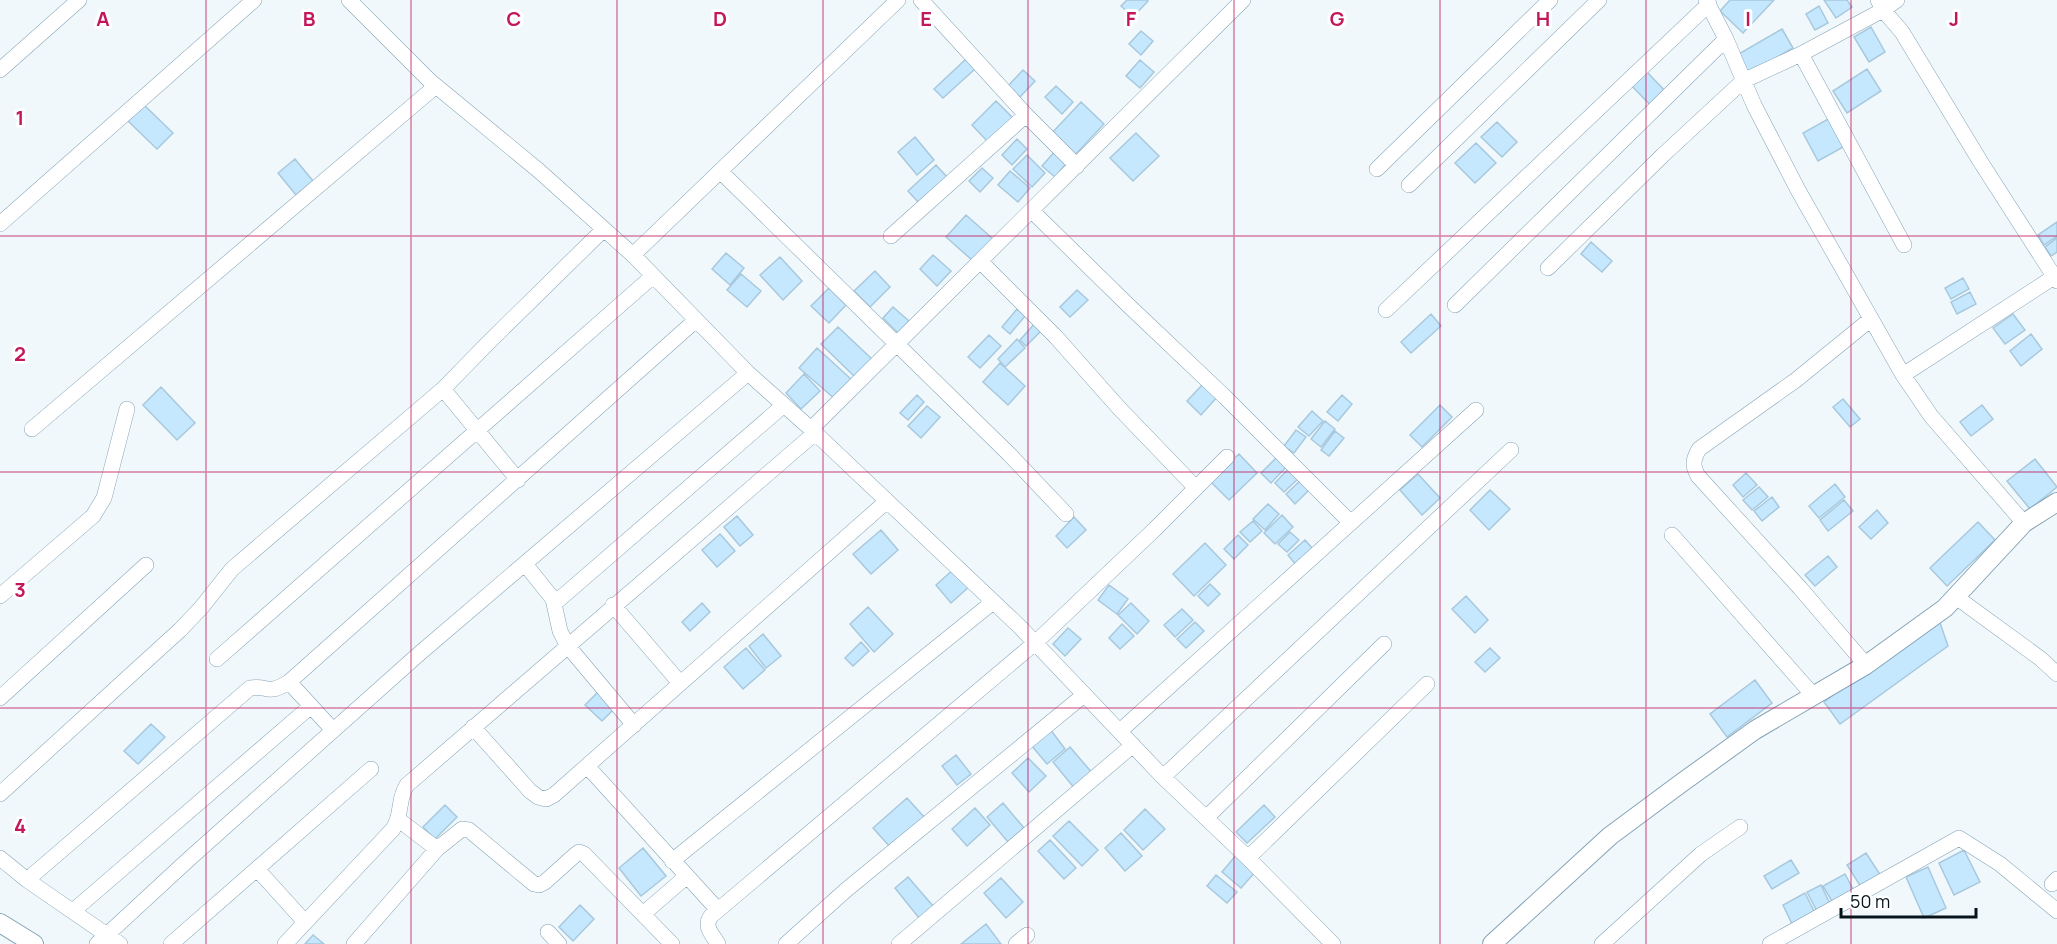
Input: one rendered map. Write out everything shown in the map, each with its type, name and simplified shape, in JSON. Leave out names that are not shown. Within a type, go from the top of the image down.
[{"type":"street","points":[[0,70],[79,0]]},
{"type":"street","points":[[0,224],[254,0]]},
{"type":"street","points":[[349,0],[436,86],[538,170],[633,255],[748,373],[813,431],[1035,643],[1163,777],[1333,944]]},
{"type":"street","points":[[633,255],[898,0]]},
{"type":"street","points":[[921,0],[1026,115],[1077,166]]},
{"type":"street","points":[[285,944],[399,820],[402,793],[407,785],[813,431],[896,345],[1243,0]]},
{"type":"street","points":[[1377,169],[1551,0]]},
{"type":"street","points":[[1409,185],[1599,0]]},
{"type":"street","points":[[1548,268],[1663,155],[1743,81],[1801,54],[1880,5],[1897,0]]},
{"type":"street","points":[[1386,310],[1708,2],[1743,81],[1798,190],[1903,375],[1931,416],[2024,523]]},
{"type":"street","points":[[1880,5],[1902,32],[1986,171],[2056,279],[1903,375]]},
{"type":"street","points":[[1455,305],[1726,39]]},
{"type":"street","points":[[1801,54],[1904,245]]},
{"type":"street","points":[[32,429],[436,86]]},
{"type":"street","points":[[891,236],[1026,115]]},
{"type":"street","points":[[720,171],[1009,454],[1066,513]]},
{"type":"street","points":[[1032,211],[1225,397],[1350,522]]},
{"type":"street","points":[[0,794],[180,630],[232,569],[443,389],[604,229]]},
{"type":"street","points":[[980,261],[1056,337],[1119,408],[1196,488]]},
{"type":"street","points":[[217,659],[653,276]]},
{"type":"street","points":[[1866,665],[1800,588],[1698,476],[1693,461],[1699,449],[1796,380],[1871,319]]},
{"type":"street","points":[[27,880],[243,692],[256,687],[269,691],[276,690],[289,682],[696,320]]},
{"type":"street","points":[[0,858],[27,880],[73,911],[108,941],[189,859],[333,730],[748,373]]},
{"type":"street","points":[[443,389],[518,480]]},
{"type":"street","points":[[555,603],[784,405]]},
{"type":"street","points":[[0,596],[93,516],[104,498],[127,409]]},
{"type":"street","points":[[1120,731],[1476,410]]},
{"type":"street","points":[[1163,777],[1511,450]]},
{"type":"street","points":[[718,944],[707,926],[708,921],[718,910],[1035,643],[1227,457]]},
{"type":"street","points":[[474,727],[530,791],[546,800],[887,501]]},
{"type":"street","points":[[1492,944],[1610,836],[1755,730],[1866,665],[1945,608],[2024,523],[2055,506]]},
{"type":"street","points":[[1672,535],[1813,695]]},
{"type":"street","points":[[525,564],[555,603],[560,632],[567,645],[634,725]]},
{"type":"street","points":[[0,698],[146,565]]},
{"type":"street","points":[[1956,597],[2041,659],[2057,674]]},
{"type":"street","points":[[672,861],[993,602]]},
{"type":"street","points":[[613,605],[680,683]]},
{"type":"street","points":[[1206,818],[1384,644]]},
{"type":"street","points":[[289,682],[333,730]]},
{"type":"street","points":[[1248,858],[1427,684]]},
{"type":"street","points":[[792,942],[855,883],[1084,695]]},
{"type":"street","points":[[73,911],[311,706]]},
{"type":"street","points":[[899,944],[1133,745]]},
{"type":"street","points":[[587,766],[718,910]]},
{"type":"street","points":[[171,944],[371,769]]},
{"type":"street","points":[[399,820],[437,849]]},
{"type":"street","points":[[1602,944],[1701,854],[1740,827]]},
{"type":"street","points":[[354,944],[437,849],[462,829],[469,830],[528,881],[539,885],[579,852],[584,854],[672,944]]},
{"type":"street","points":[[1770,944],[1959,838],[2000,864],[2057,911]]},
{"type":"street","points":[[257,868],[305,922]]},
{"type":"street","points":[[643,914],[687,876]]},
{"type":"street","points":[[0,923],[34,944]]},
{"type":"street","points":[[548,932],[559,944]]},
{"type":"building","points":[[1127,0],[1148,1],[1133,17],[1121,6]]},
{"type":"building","points":[[1730,0],[1774,0],[1743,33],[1720,11]]},
{"type":"building","points":[[1824,0],[1847,0],[1852,7],[1836,18]]},
{"type":"building","points":[[1819,6],[1828,23],[1815,30],[1806,14]]},
{"type":"building","points":[[1871,27],[1885,52],[1869,62],[1854,37]]},
{"type":"building","points":[[1782,29],[1793,48],[1748,74],[1737,55]]},
{"type":"building","points":[[1141,31],[1153,41],[1141,55],[1129,44]]},
{"type":"building","points":[[966,59],[975,69],[943,98],[934,89]]},
{"type":"building","points":[[1140,60],[1154,72],[1140,88],[1126,76]]},
{"type":"building","points":[[1867,69],[1881,91],[1847,113],[1833,91]]},
{"type":"building","points":[[1023,70],[1035,81],[1020,97],[1008,86]]},
{"type":"building","points":[[1647,72],[1667,93],[1652,107],[1632,86]]},
{"type":"building","points":[[1056,86],[1073,102],[1062,114],[1045,97]]},
{"type":"building","points":[[996,101],[1013,118],[988,142],[972,125]]},
{"type":"building","points":[[1081,102],[1104,124],[1074,156],[1051,134]]},
{"type":"building","points":[[144,105],[173,133],[157,149],[128,121]]},
{"type":"building","points":[[1830,118],[1845,146],[1818,161],[1803,133]]},
{"type":"building","points":[[1497,122],[1517,142],[1502,157],[1481,137]]},
{"type":"building","points":[[1136,133],[1159,156],[1133,181],[1110,158]]},
{"type":"building","points":[[915,137],[934,160],[917,175],[898,152]]},
{"type":"building","points":[[1017,139],[1027,149],[1012,165],[1002,155]]},
{"type":"building","points":[[1476,143],[1496,163],[1475,183],[1455,163]]},
{"type":"building","points":[[1056,150],[1068,161],[1055,177],[1042,166]]},
{"type":"building","points":[[1027,155],[1045,173],[1032,187],[1013,169]]},
{"type":"building","points":[[295,159],[313,181],[296,195],[278,173]]},
{"type":"building","points":[[936,165],[947,177],[918,202],[908,191]]},
{"type":"building","points":[[982,168],[993,178],[980,192],[969,181]]},
{"type":"building","points":[[1010,171],[1030,188],[1018,202],[998,185]]},
{"type":"building","points":[[966,215],[993,239],[973,261],[946,237]]},
{"type":"building","points":[[2057,222],[2057,236],[2044,245],[2038,235]]},
{"type":"building","points":[[2057,238],[2057,252],[2051,256],[2045,247]]},
{"type":"building","points":[[1591,242],[1612,261],[1602,272],[1581,254]]},
{"type":"building","points":[[726,253],[744,268],[730,285],[712,269]]},
{"type":"building","points":[[933,255],[951,271],[937,286],[920,269]]},
{"type":"building","points":[[780,257],[802,281],[783,300],[760,275]]},
{"type":"building","points":[[875,271],[890,287],[870,307],[854,291]]},
{"type":"building","points":[[741,274],[761,291],[747,307],[727,290]]},
{"type":"building","points":[[1963,278],[1969,289],[1951,299],[1945,288]]},
{"type":"building","points":[[829,288],[846,305],[829,323],[811,306]]},
{"type":"building","points":[[1077,290],[1088,300],[1070,317],[1060,307]]},
{"type":"building","points":[[1970,292],[1976,304],[1957,314],[1951,302]]},
{"type":"building","points":[[893,307],[909,321],[898,333],[883,318]]},
{"type":"building","points":[[1017,309],[1025,316],[1010,334],[1002,327]]},
{"type":"building","points":[[1431,314],[1441,326],[1411,353],[1401,342]]},
{"type":"building","points":[[2013,314],[2025,330],[2005,344],[1993,328]]},
{"type":"building","points":[[1036,322],[1043,329],[1026,346],[1020,340]]},
{"type":"building","points":[[838,327],[873,360],[856,378],[821,344]]},
{"type":"building","points":[[2031,334],[2042,349],[2021,366],[2010,351]]},
{"type":"building","points":[[989,335],[1001,346],[980,368],[968,357]]},
{"type":"building","points":[[1017,339],[1025,348],[1005,367],[998,359]]},
{"type":"building","points":[[817,348],[852,380],[835,399],[799,368]]},
{"type":"building","points":[[1000,363],[1025,386],[1008,405],[983,382]]},
{"type":"building","points":[[804,374],[820,391],[801,409],[786,393]]},
{"type":"building","points":[[1204,383],[1218,396],[1201,415],[1187,401]]},
{"type":"building","points":[[161,387],[195,423],[177,440],[143,405]]},
{"type":"building","points":[[917,395],[924,402],[908,420],[900,413]]},
{"type":"building","points":[[1342,395],[1352,404],[1338,421],[1327,412]]},
{"type":"building","points":[[1843,399],[1860,419],[1850,427],[1833,407]]},
{"type":"building","points":[[1440,405],[1452,417],[1422,447],[1410,435]]},
{"type":"building","points":[[1982,405],[1993,419],[1971,436],[1960,422]]},
{"type":"building","points":[[927,406],[940,417],[921,438],[908,426]]},
{"type":"building","points":[[1312,411],[1323,421],[1309,436],[1298,427]]},
{"type":"building","points":[[1325,421],[1335,429],[1321,447],[1311,439]]},
{"type":"building","points":[[1296,430],[1306,437],[1294,453],[1284,446]]},
{"type":"building","points":[[1335,431],[1344,438],[1329,456],[1321,450]]},
{"type":"building","points":[[1239,454],[1257,473],[1229,500],[1210,481]]},
{"type":"building","points":[[1280,454],[1289,464],[1271,483],[1261,473]]},
{"type":"building","points":[[2035,459],[2057,487],[2030,509],[2007,481]]},
{"type":"building","points":[[1291,466],[1301,476],[1284,492],[1275,483]]},
{"type":"building","points":[[1746,473],[1757,485],[1743,497],[1733,485]]},
{"type":"building","points":[[1418,474],[1440,498],[1422,515],[1400,490]]},
{"type":"building","points":[[1303,478],[1312,487],[1295,504],[1286,494]]},
{"type":"building","points":[[1835,484],[1845,497],[1819,518],[1809,506]]},
{"type":"building","points":[[1759,487],[1768,497],[1752,510],[1743,500]]},
{"type":"building","points":[[1490,490],[1510,509],[1489,530],[1470,510]]},
{"type":"building","points":[[1772,497],[1779,507],[1762,521],[1754,511]]},
{"type":"building","points":[[1844,500],[1853,511],[1828,531],[1820,520]]},
{"type":"building","points":[[1268,504],[1279,514],[1265,530],[1253,519]]},
{"type":"building","points":[[1877,510],[1888,523],[1871,539],[1859,527]]},
{"type":"building","points":[[1282,515],[1293,527],[1275,544],[1264,533]]},
{"type":"building","points":[[737,516],[753,535],[740,546],[724,527]]},
{"type":"building","points":[[1074,517],[1086,530],[1067,548],[1056,536]]},
{"type":"building","points":[[1253,521],[1262,531],[1250,542],[1240,532]]},
{"type":"building","points":[[1978,522],[1995,540],[1947,586],[1930,568]]},
{"type":"building","points":[[881,530],[898,550],[871,574],[853,554]]},
{"type":"building","points":[[1290,532],[1299,540],[1287,552],[1278,544]]},
{"type":"building","points":[[720,534],[735,551],[717,567],[702,550]]},
{"type":"building","points":[[1238,535],[1248,545],[1234,559],[1224,549]]},
{"type":"building","points":[[1305,540],[1313,549],[1296,565],[1288,555]]},
{"type":"building","points":[[1205,543],[1226,565],[1194,596],[1173,574]]},
{"type":"building","points":[[1828,556],[1837,567],[1815,586],[1805,575]]},
{"type":"building","points":[[955,568],[971,585],[951,603],[936,585]]},
{"type":"building","points":[[1210,584],[1220,594],[1208,606],[1198,596]]},
{"type":"building","points":[[1109,585],[1128,599],[1117,614],[1098,600]]},
{"type":"building","points":[[1466,596],[1488,620],[1475,633],[1452,609]]},
{"type":"building","points":[[702,603],[710,612],[690,631],[682,622]]},
{"type":"building","points":[[1131,603],[1149,621],[1137,634],[1118,615]]},
{"type":"building","points":[[868,607],[893,634],[874,652],[850,624]]},
{"type":"building","points":[[1182,609],[1193,620],[1175,637],[1164,625]]},
{"type":"building","points":[[1938,617],[1948,646],[1840,724],[1824,702]]},
{"type":"building","points":[[1195,622],[1204,631],[1186,648],[1177,639]]},
{"type":"building","points":[[1122,624],[1134,636],[1120,649],[1109,638]]},
{"type":"building","points":[[1068,628],[1081,639],[1065,656],[1053,644]]},
{"type":"building","points":[[763,634],[781,656],[766,668],[749,646]]},
{"type":"building","points":[[861,642],[869,651],[853,666],[845,658]]},
{"type":"building","points":[[746,648],[765,670],[743,689],[724,667]]},
{"type":"building","points":[[1490,648],[1500,658],[1485,672],[1475,662]]},
{"type":"building","points":[[1755,680],[1772,703],[1727,737],[1710,714]]},
{"type":"building","points":[[598,692],[615,708],[602,721],[585,705]]},
{"type":"building","points":[[151,724],[165,737],[138,764],[124,751]]},
{"type":"building","points":[[1050,729],[1065,749],[1047,764],[1031,745]]},
{"type":"building","points":[[1070,747],[1093,774],[1075,789],[1053,762]]},
{"type":"building","points":[[956,755],[971,774],[957,785],[942,766]]},
{"type":"building","points":[[1028,758],[1046,776],[1029,792],[1012,773]]},
{"type":"building","points":[[907,798],[925,818],[891,848],[873,828]]},
{"type":"building","points":[[1003,803],[1024,828],[1008,842],[987,817]]},
{"type":"building","points":[[445,805],[457,817],[435,839],[423,827]]},
{"type":"building","points":[[1264,805],[1275,817],[1247,843],[1236,832]]},
{"type":"building","points":[[975,808],[990,825],[967,846],[952,829]]},
{"type":"building","points":[[1145,809],[1165,829],[1143,850],[1124,830]]},
{"type":"building","points":[[1069,821],[1098,850],[1082,866],[1053,836]]},
{"type":"building","points":[[1121,833],[1142,856],[1125,871],[1105,848]]},
{"type":"building","points":[[1050,840],[1076,868],[1064,879],[1038,851]]},
{"type":"building","points":[[643,848],[666,876],[641,896],[619,868]]},
{"type":"building","points":[[1964,850],[1980,882],[1954,895],[1939,863]]},
{"type":"building","points":[[1866,853],[1881,876],[1861,887],[1847,865]]},
{"type":"building","points":[[1237,854],[1256,871],[1241,888],[1222,872]]},
{"type":"building","points":[[1791,860],[1799,873],[1772,889],[1764,876]]},
{"type":"building","points":[[1928,867],[1946,908],[1924,918],[1906,877]]},
{"type":"building","points":[[1845,874],[1854,891],[1833,903],[1823,886]]},
{"type":"building","points":[[1216,875],[1237,892],[1227,903],[1207,886]]},
{"type":"building","points":[[908,877],[933,906],[919,918],[895,888]]},
{"type":"building","points":[[1001,878],[1023,902],[1006,918],[984,893]]},
{"type":"building","points":[[1821,885],[1831,906],[1818,913],[1807,892]]},
{"type":"building","points":[[1805,893],[1816,915],[1793,926],[1783,905]]},
{"type":"building","points":[[580,905],[594,919],[573,941],[559,927]]},
{"type":"building","points":[[986,924],[1001,944],[961,944]]},
{"type":"building","points":[[313,935],[324,944],[305,944]]}]
